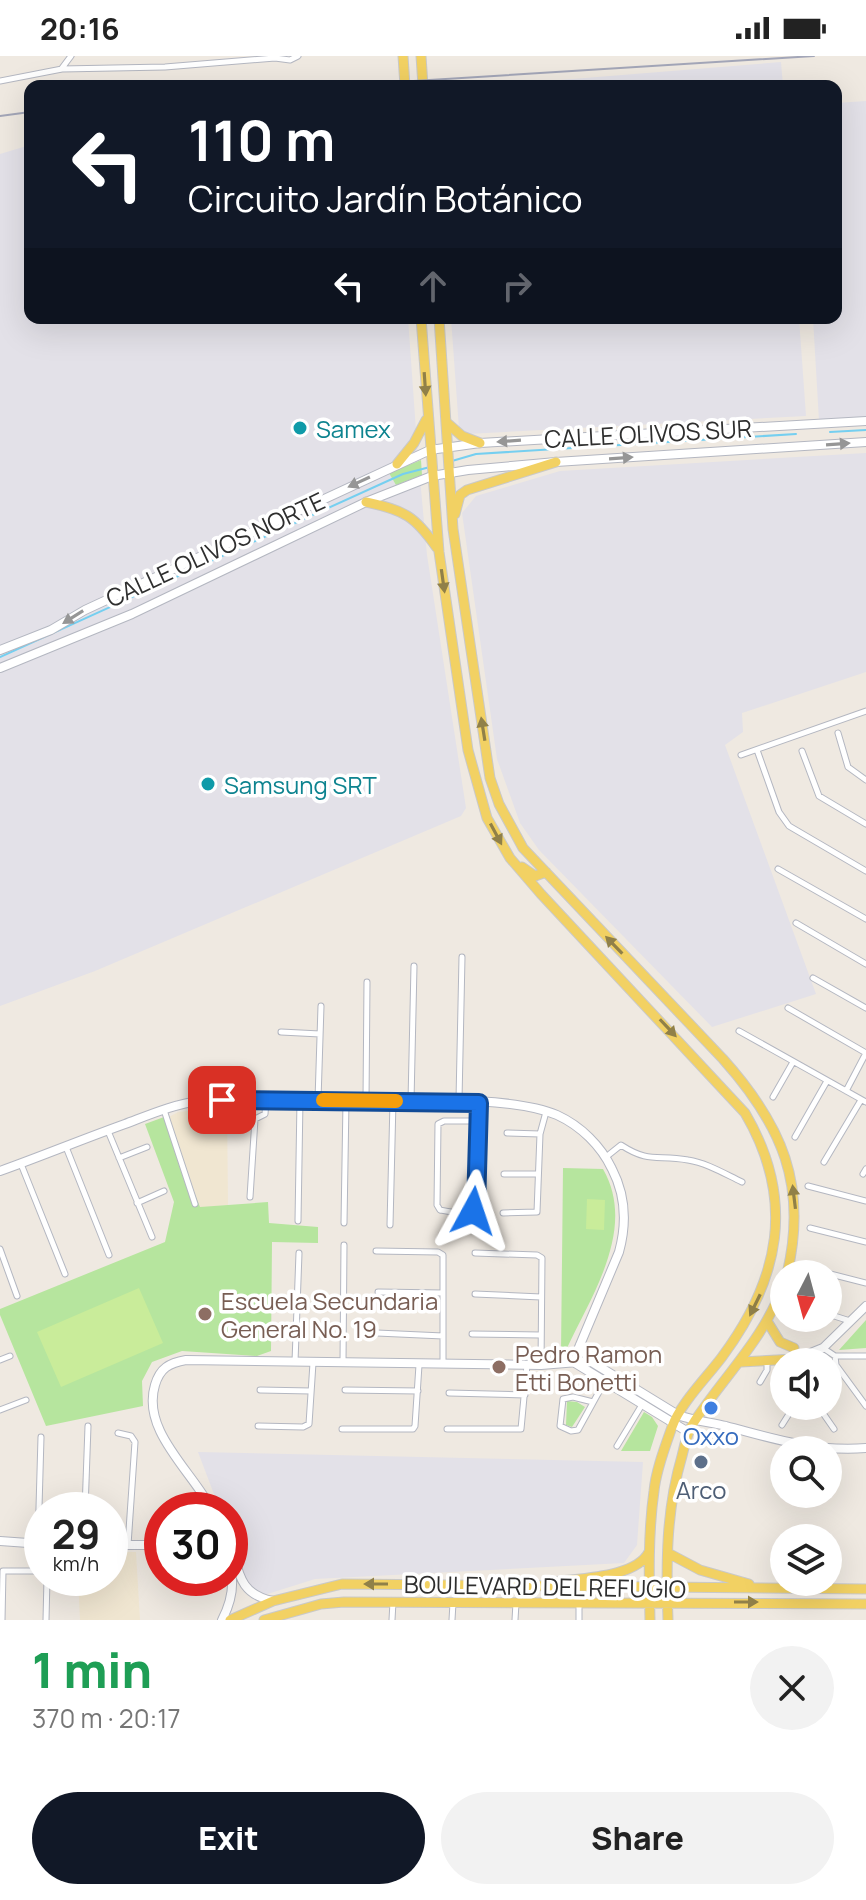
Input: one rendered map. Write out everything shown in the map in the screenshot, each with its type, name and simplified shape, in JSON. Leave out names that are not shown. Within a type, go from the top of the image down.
[{"type":"main road","points":[[403,56],[405,80]]},
{"type":"main road","points":[[421,56],[423,80]]},
{"type":"main road","points":[[421,324],[439,552],[474,777],[487,818],[510,858],[732,1096],[758,1135],[767,1158],[776,1208],[775,1236],[765,1282],[745,1324],[675,1419],[654,1490],[650,1620]]},
{"type":"main road","points":[[439,324],[453,529],[490,778],[499,804],[523,848],[730,1067],[772,1122],[787,1159],[796,1211],[790,1260]]},
{"type":"main road","points":[[397,464],[414,443],[428,417]]},
{"type":"main road","points":[[445,422],[462,436],[480,443]]},
{"type":"main road","points":[[453,529],[457,504],[467,490],[556,462]]},
{"type":"main road","points":[[366,502],[412,517],[439,552]]},
{"type":"main road","points":[[510,858],[535,876],[546,872]]},
{"type":"main road","points":[[668,1620],[672,1491],[688,1432],[741,1362],[770,1314]]},
{"type":"main road","points":[[767,1321],[788,1348]]},
{"type":"main road","points":[[741,1362],[770,1359]]},
{"type":"main road","points":[[527,1585],[625,1571],[646,1558],[651,1549]]},
{"type":"main road","points":[[668,1553],[700,1570],[759,1588]]},
{"type":"main road","name":"BOULEVARD DEL REFUGIO","points":[[230,1620],[273,1601],[342,1584],[866,1589]]},
{"type":"main road","name":"BOULEVARD DEL REFUGIO","points":[[264,1620],[321,1604],[393,1602],[866,1604]]},
{"type":"street","points":[[62,69],[71,56]]},
{"type":"street","points":[[0,81],[62,69],[165,67],[275,58],[290,60],[298,56]]},
{"type":"street","name":"CALLE OLIVOS SUR","points":[[430,450],[480,443],[866,421]]},
{"type":"street","name":"CALLE OLIVOS SUR","points":[[432,476],[556,462],[866,442]]},
{"type":"street","name":"CALLE OLIVOS NORTE","points":[[0,650],[51,630],[85,610],[430,450]]},
{"type":"street","name":"CALLE OLIVOS NORTE","points":[[0,668],[132,614],[366,502],[432,476]]},
{"type":"street","points":[[741,755],[866,711]]},
{"type":"street","points":[[838,733],[848,767],[866,780]]},
{"type":"street","points":[[757,750],[779,812],[789,826],[866,871]]},
{"type":"street","points":[[802,751],[819,796],[866,824]]},
{"type":"street","points":[[778,869],[866,919]]},
{"type":"street","points":[[796,923],[866,964]]},
{"type":"street","points":[[459,1102],[462,957]]},
{"type":"street","points":[[411,1101],[414,966]]},
{"type":"street","points":[[813,978],[866,1008]]},
{"type":"street","points":[[366,1101],[367,982]]},
{"type":"street","points":[[318,1100],[321,1006]]},
{"type":"street","points":[[788,1008],[866,1053],[846,1091]]},
{"type":"street","points":[[739,1031],[863,1101],[824,1162]]},
{"type":"street","points":[[281,1032],[320,1034]]},
{"type":"street","points":[[773,1097],[793,1062]]},
{"type":"street","points":[[795,1137],[827,1081]]},
{"type":"street","points":[[250,1197],[255,1119],[265,1114],[266,1099]]},
{"type":"street","points":[[298,1221],[300,1100]]},
{"type":"street","points":[[0,1171],[164,1110],[200,1101],[459,1102],[509,1104],[547,1111],[580,1130],[606,1157],[621,1191],[624,1207],[623,1236],[613,1269],[575,1363]]},
{"type":"street","points":[[344,1223],[346,1101]]},
{"type":"street","points":[[390,1225],[393,1101]]},
{"type":"street","points":[[478,1121],[439,1122],[437,1208],[443,1211],[466,1212],[475,1209],[479,1103]]},
{"type":"street","points":[[164,1110],[195,1204]]},
{"type":"street","points":[[503,1213],[537,1212],[540,1134],[547,1111]]},
{"type":"street","points":[[107,1130],[152,1237]]},
{"type":"street","points":[[507,1133],[540,1134]]},
{"type":"street","points":[[606,1157],[621,1145],[642,1157],[697,1162],[742,1182]]},
{"type":"street","points":[[66,1147],[109,1255]]},
{"type":"street","points":[[119,1158],[147,1147]]},
{"type":"street","points":[[21,1164],[65,1274]]},
{"type":"street","points":[[504,1174],[538,1174]]},
{"type":"street","points":[[808,1186],[866,1201]]},
{"type":"street","points":[[137,1203],[164,1191]]},
{"type":"street","points":[[810,1228],[866,1242]]},
{"type":"street","points":[[343,1363],[344,1245]]},
{"type":"street","points":[[0,1249],[17,1296]]},
{"type":"street","points":[[376,1251],[442,1254],[443,1364]]},
{"type":"street","points":[[295,1362],[299,1253]]},
{"type":"street","points":[[475,1253],[541,1256],[541,1365]]},
{"type":"street","points":[[842,1277],[866,1283]]},
{"type":"street","points":[[378,1292],[443,1293]]},
{"type":"street","points":[[475,1294],[541,1297]]},
{"type":"street","points":[[820,1348],[866,1306]]},
{"type":"street","points":[[842,1319],[852,1322]]},
{"type":"street","points":[[377,1333],[443,1336]]},
{"type":"street","points":[[472,1334],[540,1335]]},
{"type":"street","points":[[580,1345],[590,1361],[648,1396],[688,1432]]},
{"type":"street","points":[[0,1360],[10,1356]]},
{"type":"street","points":[[842,1356],[866,1356]]},
{"type":"street","points":[[760,1382],[767,1370],[767,1360]]},
{"type":"street","points":[[200,1492],[156,1426],[153,1415],[153,1390],[158,1376],[172,1362],[541,1365],[590,1361]]},
{"type":"street","points":[[258,1426],[309,1424],[313,1363]]},
{"type":"street","points":[[575,1363],[642,1404],[675,1419],[713,1423],[789,1445],[840,1450],[866,1448]]},
{"type":"street","points":[[447,1429],[521,1429],[527,1364]]},
{"type":"street","points":[[342,1429],[413,1429],[419,1365]]},
{"type":"street","points":[[593,1402],[573,1397],[563,1399],[560,1426],[578,1430],[610,1373]]},
{"type":"street","points":[[842,1373],[866,1406]]},
{"type":"street","points":[[260,1390],[311,1391]]},
{"type":"street","points":[[345,1390],[418,1391]]},
{"type":"street","points":[[449,1393],[525,1395]]},
{"type":"street","points":[[617,1446],[648,1396]]},
{"type":"street","points":[[0,1410],[26,1400]]},
{"type":"street","points":[[782,1425],[785,1420]]},
{"type":"street","points":[[828,1420],[834,1429]]},
{"type":"street","points":[[86,1492],[88,1426]]},
{"type":"street","points":[[118,1433],[131,1436],[135,1442],[128,1545],[144,1545]]},
{"type":"street","points":[[40,1492],[41,1437]]},
{"type":"street","points":[[0,1541],[24,1543]]},
{"type":"street","points":[[2,1620],[1,1571],[24,1571]]},
{"type":"street","points":[[248,1590],[257,1598],[273,1601]]},
{"type":"street","points":[[46,1620],[47,1596]]},
{"type":"street","points":[[222,1620],[232,1596]]},
{"type":"street","points":[[392,1620],[393,1602]]},
{"type":"street","points":[[579,1602],[579,1620]]},
{"type":"street","points":[[452,1620],[453,1603]]},
{"type":"street","points":[[515,1620],[516,1603]]},
{"type":"shaded area","points":[[781,62],[782,80],[559,80]]},
{"type":"shaded area","points":[[866,101],[866,417],[819,421],[813,324],[842,324],[842,103]]},
{"type":"shaded area","points":[[24,147],[24,324],[408,324],[427,555],[466,808],[461,816],[95,971],[0,1006],[0,154]]},
{"type":"shaded area","points":[[451,324],[799,324],[806,416],[467,434],[459,429]]},
{"type":"shaded area","points":[[866,453],[866,672],[742,713],[743,732],[725,745],[816,994],[712,1027],[539,850],[520,823],[497,759],[462,513],[476,496],[560,471]]},
{"type":"shaded area","points":[[227,1107],[228,1205],[200,1208],[169,1117],[178,1112]]},
{"type":"shaded area","points":[[198,1452],[643,1462],[637,1545],[624,1563],[315,1579],[252,1599],[248,1588],[248,1492],[213,1492]]},
{"type":"shaded area","points":[[128,1552],[136,1552],[140,1620],[80,1620],[79,1596],[128,1596]]},
{"type":"green space","points":[[421,460],[422,475],[396,485],[389,473]]},
{"type":"green space","points":[[164,1117],[200,1207],[268,1202],[269,1223],[318,1227],[318,1243],[272,1242],[271,1351],[257,1356],[182,1351],[152,1362],[142,1381],[143,1406],[46,1426],[0,1309],[165,1242],[174,1202],[145,1124]]},
{"type":"green space","points":[[563,1168],[603,1169],[612,1191],[615,1214],[607,1261],[567,1348],[561,1353]]},
{"type":"green space","points":[[587,1199],[605,1200],[604,1230],[586,1229]]},
{"type":"green space","points":[[139,1288],[163,1343],[61,1387],[37,1332]]},
{"type":"green space","points":[[866,1320],[866,1348],[841,1348]]},
{"type":"green space","points":[[567,1401],[585,1407],[572,1427],[566,1425]]},
{"type":"green space","points":[[644,1412],[658,1426],[650,1451],[621,1451]]},
{"type":"waterway","points":[[830,432],[866,430]]},
{"type":"waterway","points":[[452,461],[476,454],[796,434]]},
{"type":"waterway","points":[[0,657],[403,474],[430,467]]},
{"type":"railway","points":[[429,80],[814,56]]},
{"type":"railway","points":[[0,116],[24,113]]},
{"type":"slow traffic","points":[[323,1100],[396,1101]]},
{"type":"place","name":"Samex","points":[[300,428]]},
{"type":"place","name":"Samsung SRT","points":[[208,784]]},
{"type":"place","name":"Escuela Secundaria General No. 19","points":[[205,1314]]},
{"type":"place","name":"Pedro Ramon Etti Bonetti","points":[[499,1367]]},
{"type":"place","name":"Oxxo","points":[[711,1408]]},
{"type":"place","name":"Arco","points":[[701,1462]]},
{"type":"route","points":[[222,1100],[479,1103],[476,1207],[473,1211]]}]
